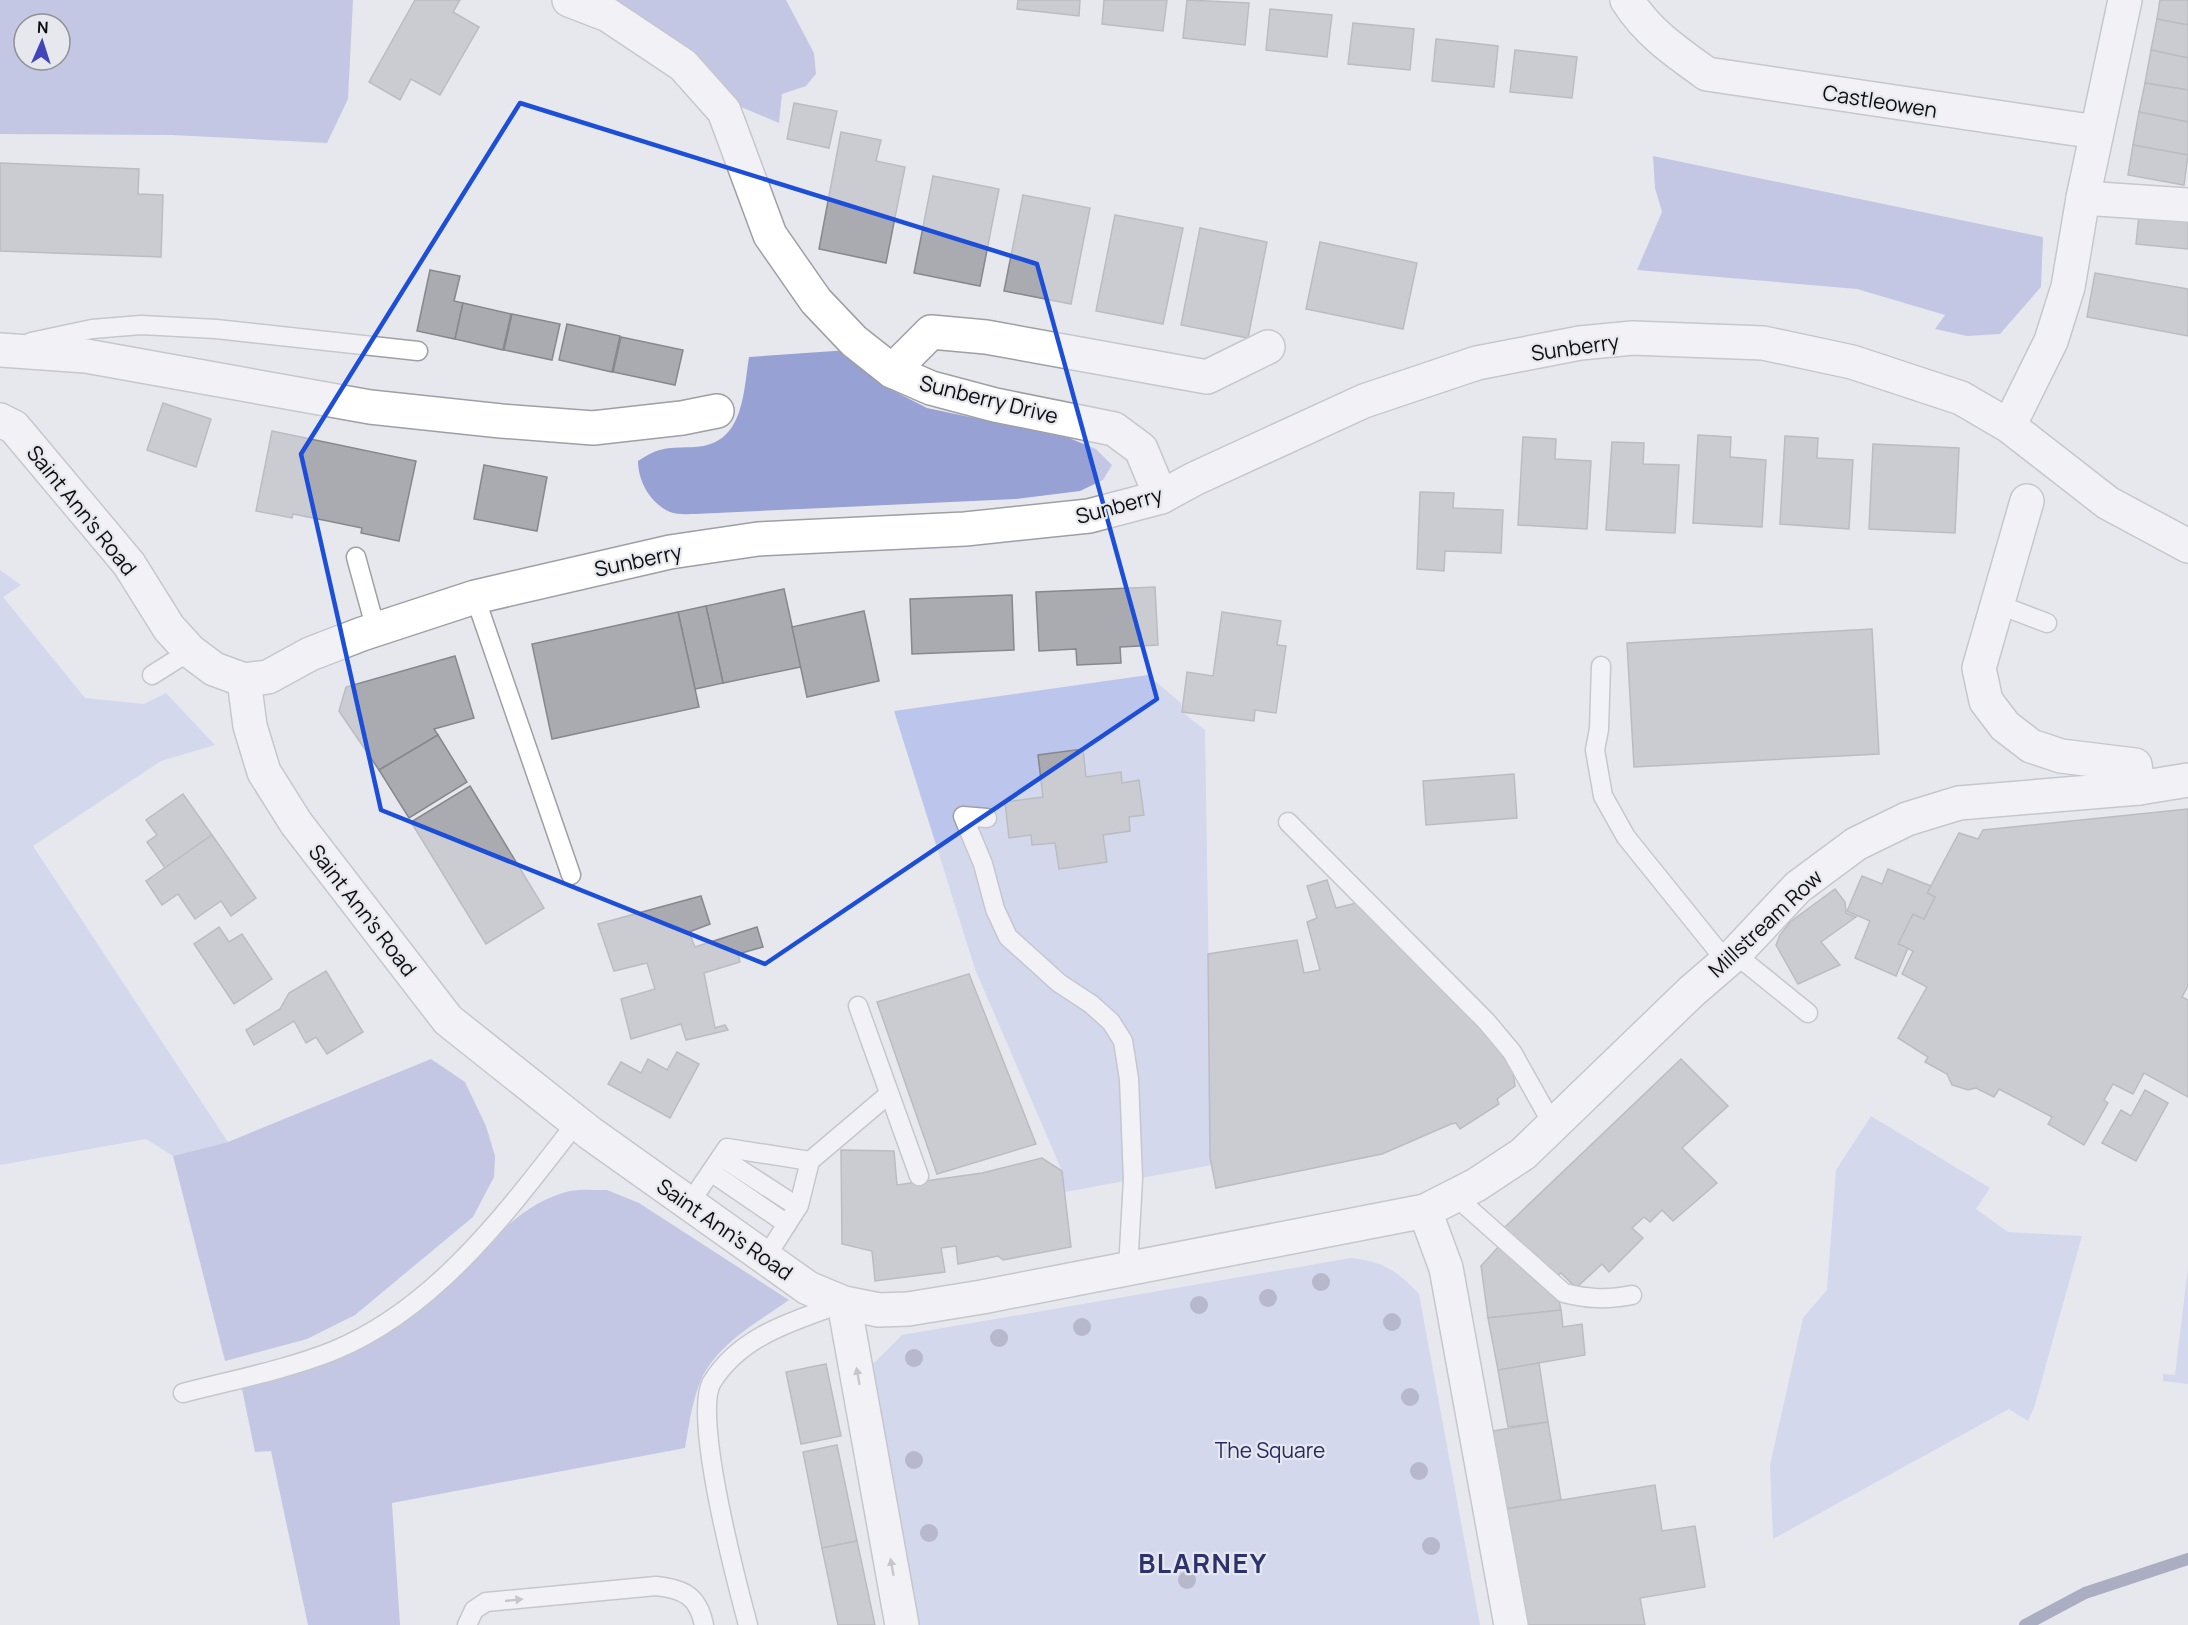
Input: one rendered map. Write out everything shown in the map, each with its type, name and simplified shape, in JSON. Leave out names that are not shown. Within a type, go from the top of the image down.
[{"type":"street","name":"Sunberry Drive","points":[[569,0],[608,15],[683,66],[724,111],[770,235],[816,302],[854,341],[892,371],[931,388],[995,405],[1114,429],[1141,449],[1161,497]]},
{"type":"street","name":"Castleowen","points":[[1626,0],[1639,19],[1671,49],[1707,74],[2096,132]]},
{"type":"street","points":[[2009,426],[2051,341],[2068,287],[2096,132],[2125,0]]},
{"type":"street","points":[[2083,198],[2188,205]]},
{"type":"street","points":[[892,371],[932,332],[986,337],[1207,377],[1268,347]]},
{"type":"street","name":"Sunberry","points":[[244,680],[268,677],[310,654],[475,597],[670,552],[758,539],[965,529],[1089,516],[1161,497],[1194,478],[1364,401],[1477,363],[1580,343],[1633,338],[1763,343],[1852,362],[1961,398],[2009,426],[2108,503],[2188,546]]},
{"type":"street","points":[[0,349],[86,356],[370,407],[501,421],[593,428],[682,418],[717,411]]},
{"type":"street","name":"Saint Ann's Road","points":[[0,420],[14,426],[129,564],[169,628],[190,651],[214,669],[244,680],[250,726],[264,772],[296,823],[448,1020],[577,1122],[689,1204],[808,1288],[844,1303]]},
{"type":"street","points":[[2026,501],[1979,668],[1986,701],[2005,726],[2031,746],[2061,756],[2135,765],[2139,788]]},
{"type":"street","name":"Millstream Row","points":[[1465,1191],[1523,1154],[1730,958],[1798,887],[1856,844],[1907,819],[1959,802],[2139,788],[2188,780]]},
{"type":"street","points":[[902,1625],[844,1303],[879,1310],[908,1309],[1425,1211],[1465,1191]]},
{"type":"street","points":[[1425,1211],[1446,1268],[1510,1625]]},
{"type":"lane","points":[[0,349],[92,329],[141,325],[216,329],[418,351]]},
{"type":"lane","points":[[356,557],[376,630]]},
{"type":"lane","points":[[475,597],[571,875]]},
{"type":"lane","points":[[1997,604],[2047,623]]},
{"type":"lane","points":[[152,675],[190,651]]},
{"type":"lane","points":[[1601,666],[1599,729],[1595,750],[1602,796],[1626,837],[1730,958],[1808,1012]]},
{"type":"lane","points":[[987,818],[963,816],[983,864],[995,909],[1008,937],[1059,983],[1091,1004],[1111,1022],[1123,1041],[1130,1079],[1133,1179],[1128,1269]]},
{"type":"lane","points":[[1288,822],[1486,1021],[1512,1052],[1553,1125]]},
{"type":"lane","points":[[858,1006],[919,1176]]},
{"type":"lane","points":[[766,1257],[798,1207],[810,1161],[889,1094]]},
{"type":"lane","points":[[183,1393],[276,1369],[333,1351],[380,1328],[458,1266],[523,1192],[577,1122]]},
{"type":"lane","points":[[689,1204],[727,1148],[810,1161]]},
{"type":"lane","points":[[716,1164],[798,1207]]},
{"type":"lane","points":[[716,1164],[787,1224]]},
{"type":"lane","points":[[1465,1191],[1564,1293],[1609,1300],[1632,1295]]},
{"type":"lane","points":[[748,1625],[720,1519],[707,1418],[710,1384],[727,1362],[751,1341],[780,1327],[844,1303]]},
{"type":"lane","points":[[467,1625],[474,1610],[486,1602],[656,1586],[676,1588],[691,1597],[701,1610],[704,1625]]},
{"type":"highlighted area","points":[[520,103],[1037,264],[1157,699],[765,964],[381,810],[301,454]]},
{"type":"green space","points":[[0,570],[21,585],[3,597],[85,698],[144,704],[166,693],[215,745],[161,761],[33,846],[228,1142],[173,1156],[146,1139],[0,1165]]},
{"type":"green space","points":[[1148,675],[1181,703],[1182,712],[1205,730],[1212,1165],[1065,1192],[1062,1171],[975,969],[894,711]]},
{"type":"green space","points":[[1871,1116],[1990,1188],[1976,1209],[2008,1232],[2082,1236],[2034,1408],[2028,1421],[2009,1409],[1773,1539],[1770,1465],[1803,1318],[1827,1290],[1836,1170]]},
{"type":"green space","name":"The Square","points":[[1351,1258],[1389,1268],[1419,1294],[1480,1625],[916,1625],[871,1366],[902,1335]]},
{"type":"green space","points":[[2188,1268],[2188,1384],[2163,1381],[2163,1374],[2175,1375]]},
{"type":"shaded area","points":[[0,0],[353,0],[348,99],[327,143],[171,135],[0,134]]},
{"type":"shaded area","points":[[598,0],[786,0],[814,53],[816,74],[806,86],[782,94],[779,123],[734,104]]},
{"type":"shaded area","points":[[1653,156],[2043,237],[2041,287],[2000,334],[1967,336],[1935,329],[1945,315],[1857,289],[1637,270],[1662,212],[1655,188]]},
{"type":"shaded area","points":[[849,350],[880,384],[927,408],[1069,438],[1096,449],[1112,465],[1103,480],[1080,491],[1015,499],[676,514],[663,508],[651,497],[640,476],[638,461],[659,450],[711,444],[723,437],[732,427],[738,415],[749,357]]},
{"type":"shaded area","points":[[431,1059],[465,1082],[486,1126],[495,1156],[494,1177],[473,1217],[355,1315],[307,1339],[225,1361],[173,1156],[228,1142]]},
{"type":"shaded area","points":[[574,1190],[607,1190],[639,1203],[789,1300],[739,1335],[717,1355],[708,1367],[695,1396],[685,1448],[392,1503],[400,1625],[308,1625],[271,1451],[255,1452],[242,1389],[335,1357],[359,1347],[402,1323],[438,1294],[490,1241],[528,1210],[548,1198]]},
{"type":"building","points":[[415,0],[460,0],[453,12],[479,27],[440,95],[411,79],[400,100],[369,82]]},
{"type":"building","points":[[1018,0],[1080,0],[1079,16],[1017,9]]},
{"type":"building","points":[[1104,0],[1167,0],[1163,31],[1102,24]]},
{"type":"building","points":[[1187,0],[1249,3],[1245,45],[1183,38]]},
{"type":"building","points":[[2160,0],[2188,0],[2188,25],[2157,19]]},
{"type":"building","points":[[1270,9],[1332,15],[1327,57],[1266,50]]},
{"type":"building","points":[[2157,19],[2188,25],[2188,58],[2151,50]]},
{"type":"building","points":[[1353,23],[1414,29],[1410,70],[1348,64]]},
{"type":"building","points":[[1436,39],[1498,46],[1494,87],[1432,81]]},
{"type":"building","points":[[1515,50],[1577,57],[1572,98],[1510,92]]},
{"type":"building","points":[[2151,50],[2188,58],[2188,90],[2145,83]]},
{"type":"building","points":[[2145,83],[2188,90],[2188,122],[2139,112]]},
{"type":"building","points":[[794,103],[837,111],[829,148],[787,139]]},
{"type":"building","points":[[2139,112],[2188,122],[2188,155],[2133,145]]},
{"type":"building","points":[[841,132],[881,140],[876,161],[905,167],[886,263],[819,249]]},
{"type":"building","points":[[2133,145],[2188,155],[2184,185],[2128,175]]},
{"type":"building","points":[[0,163],[139,169],[138,194],[163,195],[161,257],[0,251]]},
{"type":"building","points":[[933,176],[999,189],[980,286],[914,273]]},
{"type":"building","points":[[1023,195],[1090,208],[1071,304],[1004,291]]},
{"type":"building","points":[[1115,215],[1183,228],[1163,324],[1096,311]]},
{"type":"building","points":[[2139,215],[2188,219],[2188,249],[2136,244]]},
{"type":"building","points":[[1200,228],[1267,242],[1248,338],[1181,325]]},
{"type":"building","points":[[1320,242],[1417,263],[1403,329],[1306,309]]},
{"type":"building","points":[[430,270],[460,276],[454,301],[463,303],[455,339],[417,331]]},
{"type":"building","points":[[2095,273],[2188,289],[2188,336],[2087,317]]},
{"type":"building","points":[[463,303],[511,314],[503,350],[455,339]]},
{"type":"building","points":[[512,314],[560,324],[552,360],[504,350]]},
{"type":"building","points":[[567,324],[620,336],[612,372],[559,360]]},
{"type":"building","points":[[621,337],[683,350],[675,385],[613,372]]},
{"type":"building","points":[[163,403],[211,419],[196,467],[147,450]]},
{"type":"building","points":[[272,431],[416,461],[399,541],[361,533],[362,528],[293,514],[292,518],[256,511]]},
{"type":"building","points":[[1698,435],[1731,437],[1730,457],[1766,460],[1762,527],[1693,523]]},
{"type":"building","points":[[1785,436],[1818,438],[1817,458],[1853,460],[1849,529],[1780,524]]},
{"type":"building","points":[[1523,437],[1556,439],[1555,459],[1591,461],[1587,529],[1518,525]]},
{"type":"building","points":[[1612,442],[1644,443],[1643,464],[1679,465],[1675,533],[1606,530]]},
{"type":"building","points":[[1873,444],[1959,448],[1955,533],[1869,529]]},
{"type":"building","points":[[484,465],[547,477],[537,531],[474,519]]},
{"type":"building","points":[[1420,492],[1454,493],[1453,508],[1503,510],[1501,553],[1445,551],[1444,571],[1417,569]]},
{"type":"building","points":[[1155,587],[1158,645],[1120,647],[1121,663],[1077,665],[1076,649],[1039,651],[1036,592]]},
{"type":"building","points":[[784,589],[801,667],[723,683],[706,606]]},
{"type":"building","points":[[1012,595],[1014,650],[912,654],[910,599]]},
{"type":"building","points":[[706,606],[723,683],[695,689],[678,612]]},
{"type":"building","points":[[864,611],[879,681],[807,697],[792,627]]},
{"type":"building","points":[[678,612],[699,707],[552,739],[532,644]]},
{"type":"building","points":[[1222,612],[1281,621],[1277,645],[1286,646],[1276,713],[1255,710],[1254,721],[1182,712],[1187,672],[1213,676]]},
{"type":"building","points":[[1872,629],[1879,754],[1634,767],[1627,643]]},
{"type":"building","points":[[455,656],[474,718],[434,729],[438,735],[379,770],[339,711],[346,687]]},
{"type":"building","points":[[438,735],[467,782],[409,818],[379,770]]},
{"type":"building","points":[[1083,749],[1086,777],[1121,772],[1122,783],[1139,780],[1144,815],[1129,817],[1130,831],[1103,835],[1107,862],[1059,869],[1055,843],[1032,845],[1031,835],[1009,838],[1005,802],[1043,797],[1038,755]]},
{"type":"building","points":[[1514,774],[1517,818],[1426,825],[1423,781]]},
{"type":"building","points":[[470,786],[544,908],[486,944],[411,822]]},
{"type":"building","points":[[183,794],[212,835],[165,868],[147,842],[157,835],[146,820]]},
{"type":"building","points":[[2188,809],[2188,986],[2182,997],[2188,1000],[2188,1097],[2144,1073],[2133,1094],[2113,1084],[2104,1100],[2108,1103],[2084,1145],[2048,1124],[2052,1117],[1999,1089],[1994,1097],[1976,1088],[1968,1090],[1952,1085],[1947,1074],[1925,1062],[1928,1057],[1898,1038],[1927,987],[1902,974],[1913,951],[1898,944],[1913,914],[1924,919],[1935,897],[1927,893],[1959,833],[1978,839],[1983,830]]},
{"type":"building","points":[[212,835],[256,898],[231,916],[221,901],[195,919],[178,894],[162,905],[146,881]]},
{"type":"building","points":[[1888,869],[1931,886],[1927,893],[1935,897],[1924,919],[1913,914],[1898,944],[1908,948],[1896,976],[1855,958],[1870,921],[1847,911],[1862,876],[1882,884]]},
{"type":"building","points":[[1327,880],[1336,908],[1356,903],[1510,1053],[1515,1086],[1497,1099],[1499,1104],[1460,1129],[1456,1123],[1451,1124],[1382,1154],[1216,1188],[1210,1157],[1208,954],[1297,940],[1304,973],[1320,970],[1307,922],[1317,918],[1307,886]]},
{"type":"building","points":[[1835,889],[1845,902],[1846,913],[1856,917],[1821,942],[1840,965],[1798,984],[1776,945],[1790,922]]},
{"type":"building","points":[[701,896],[710,924],[689,932],[695,947],[757,927],[763,947],[738,954],[740,962],[704,973],[715,1028],[725,1025],[728,1030],[686,1040],[681,1024],[631,1039],[621,999],[655,989],[647,963],[614,971],[598,924]]},
{"type":"building","points":[[219,927],[229,942],[242,934],[272,979],[234,1004],[194,944]]},
{"type":"building","points":[[326,971],[363,1032],[327,1054],[316,1037],[306,1043],[294,1021],[254,1045],[246,1030],[280,1009],[289,993]]},
{"type":"building","points":[[969,974],[1036,1144],[937,1174],[877,1002]]},
{"type":"building","points":[[677,1052],[699,1064],[670,1118],[608,1084],[621,1062],[641,1073],[648,1059],[667,1070]]},
{"type":"building","points":[[1681,1059],[1728,1106],[1682,1148],[1717,1183],[1673,1221],[1662,1210],[1650,1222],[1644,1217],[1632,1228],[1643,1238],[1609,1272],[1602,1264],[1576,1288],[1561,1273],[1554,1277],[1504,1228]]},
{"type":"building","points":[[2145,1090],[2168,1103],[2136,1161],[2102,1143],[2121,1110],[2131,1116]]},
{"type":"building","points":[[841,1150],[894,1151],[897,1185],[982,1173],[1042,1158],[1062,1171],[1071,1247],[1003,1260],[998,1256],[958,1264],[956,1246],[941,1248],[945,1272],[875,1281],[872,1251],[842,1244]]},
{"type":"building","points":[[1501,1244],[1557,1290],[1561,1310],[1488,1318],[1481,1266]]},
{"type":"building","points":[[1561,1310],[1563,1327],[1582,1324],[1585,1355],[1498,1370],[1488,1318]]},
{"type":"building","points":[[1539,1363],[1548,1422],[1508,1427],[1498,1370]]},
{"type":"building","points":[[826,1364],[841,1436],[801,1444],[786,1372]]},
{"type":"building","points":[[1548,1422],[1561,1500],[1505,1509],[1492,1431]]},
{"type":"building","points":[[837,1445],[857,1541],[822,1548],[803,1452]]},
{"type":"building","points":[[1655,1485],[1662,1531],[1695,1526],[1705,1587],[1640,1598],[1645,1625],[1524,1625],[1505,1509]]},
{"type":"building","points":[[857,1541],[875,1625],[838,1625],[822,1548]]},
{"type":"waterway","points":[[2025,1625],[2085,1593],[2188,1559]]},
{"type":"district","name":"BLARNEY","points":[[1203,1562]]}]
